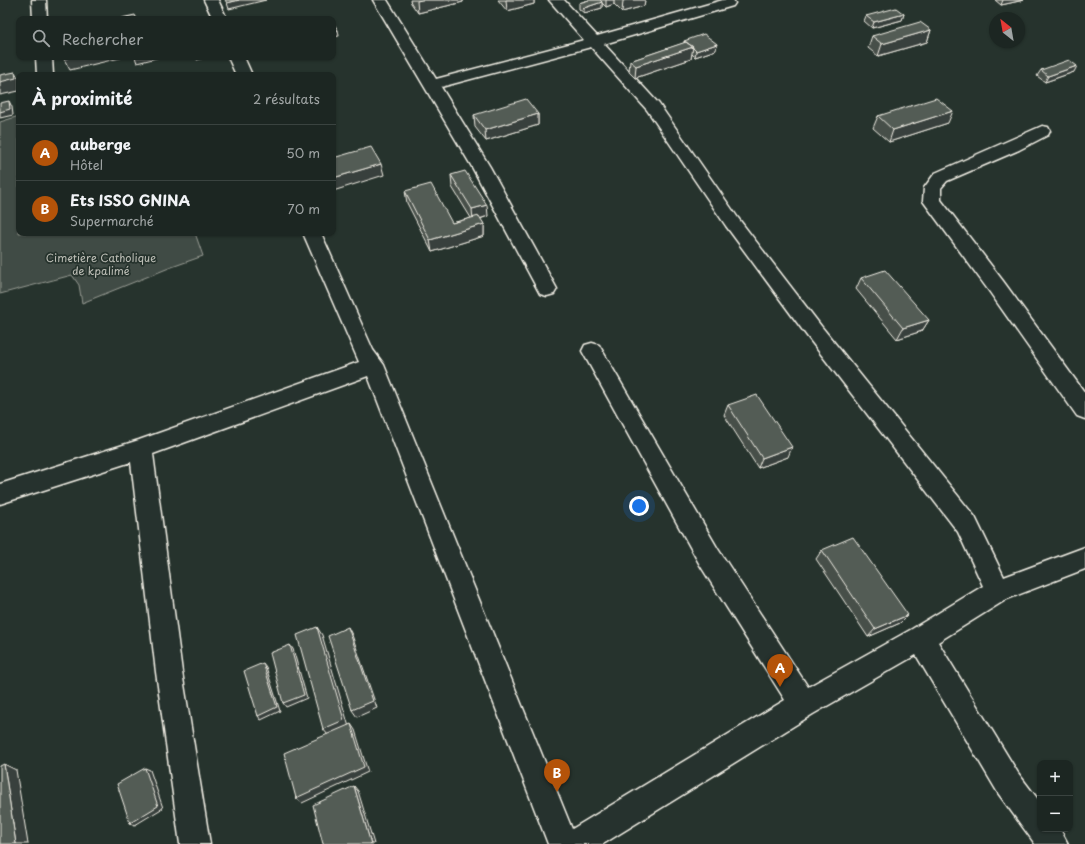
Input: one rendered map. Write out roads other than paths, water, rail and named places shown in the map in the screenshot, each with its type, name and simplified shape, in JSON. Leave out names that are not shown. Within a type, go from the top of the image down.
[{"type":"street","points":[[39,0],[40,16]]},
{"type":"street","points":[[211,0],[219,16]]},
{"type":"street","points":[[380,0],[481,168],[547,289]]},
{"type":"street","points":[[556,0],[653,107],[732,222],[819,337],[968,525],[998,591]]},
{"type":"street","points":[[431,85],[731,5]]},
{"type":"street","points":[[44,60],[45,72]]},
{"type":"street","points":[[237,60],[243,72]]},
{"type":"street","points":[[1042,131],[1013,146],[941,178],[933,184],[930,192],[932,201],[996,286],[1085,410]]},
{"type":"street","points":[[313,236],[364,355],[374,365],[563,844]]},
{"type":"street","points":[[592,350],[709,557],[803,704]]},
{"type":"street","points":[[0,494],[141,449],[374,365]]},
{"type":"street","points":[[141,449],[169,672],[195,844]]},
{"type":"street","points":[[575,844],[803,704],[921,638],[998,591],[1085,558]]},
{"type":"street","points":[[921,638],[1008,783],[1037,823]]},
{"type":"street","points":[[1044,832],[1053,844]]},
{"type":"place","name":"auberge","points":[[780,687]]},
{"type":"place","name":"Ets ISSO GNINA","points":[[557,792]]},
{"type":"park label","name":"Cimetière Catholique de kpalimé","points":[[101,263]]}]
